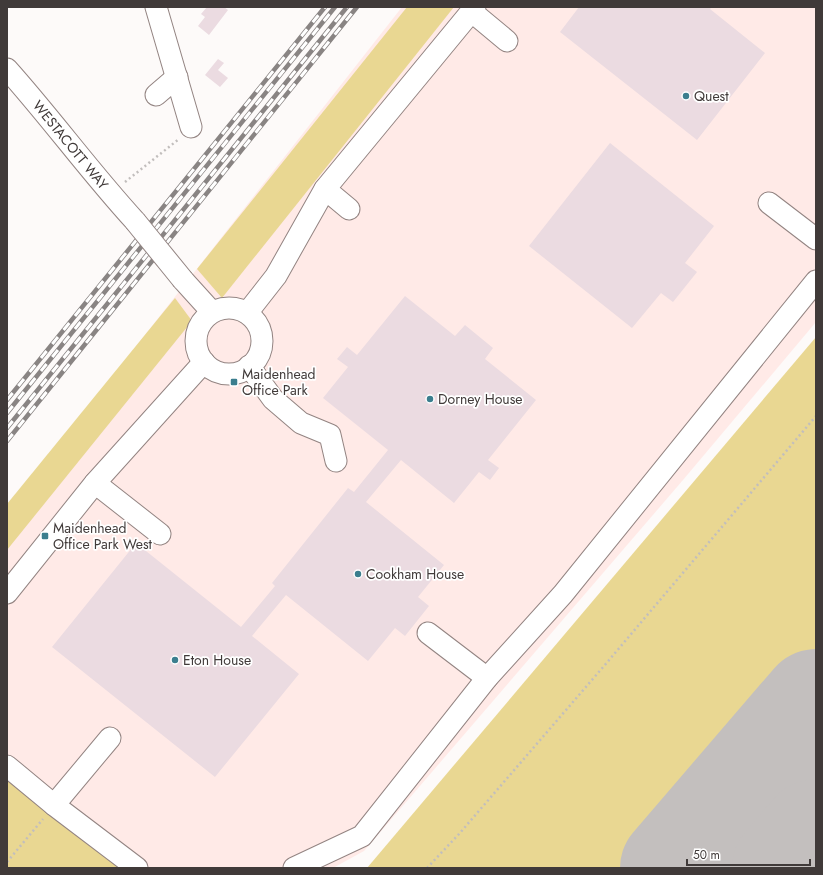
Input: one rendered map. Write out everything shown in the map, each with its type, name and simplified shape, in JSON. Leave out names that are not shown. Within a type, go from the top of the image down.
[{"type":"street","points":[[156,7],[191,127]]},
{"type":"street","points":[[247,313],[276,276],[325,189],[473,9],[508,41]]},
{"type":"street","name":"WESTACOTT WAY","points":[[7,69],[36,102],[110,194],[135,221],[183,280],[212,312]]},
{"type":"street","points":[[156,95],[177,77]]},
{"type":"street","points":[[325,189],[349,209]]},
{"type":"street","points":[[769,204],[816,238]]},
{"type":"street","points":[[294,868],[362,836],[487,678],[563,594],[816,281]]},
{"type":"street","points":[[223,308],[236,308],[247,313],[254,320],[260,329],[262,339],[256,359],[249,366],[230,374],[211,368],[204,362],[197,350],[196,335],[204,318],[212,312],[223,308]]},
{"type":"street","points":[[7,593],[95,483],[204,362]]},
{"type":"street","points":[[249,366],[277,403],[301,422],[330,435],[336,461]]},
{"type":"street","points":[[95,483],[160,534]]},
{"type":"street","points":[[428,633],[487,678]]},
{"type":"street","points":[[54,805],[110,738]]},
{"type":"street","points":[[7,766],[54,805],[137,868]]},
{"type":"path","points":[[110,194],[174,144],[191,127]]},
{"type":"path","points":[[427,868],[459,834],[604,666],[816,416]]},
{"type":"path","points":[[7,862],[54,805]]},
{"type":"shaded area","points":[[402,7],[816,7],[816,322],[683,480],[364,851],[333,868],[7,868],[7,511]]},
{"type":"shaded area","points":[[407,7],[454,7],[222,298],[197,269]]},
{"type":"shaded area","points":[[175,298],[192,321],[7,550],[7,504]]},
{"type":"shaded area","points":[[816,337],[816,868],[367,868]]},
{"type":"shaded area","points":[[7,772],[128,868],[7,868]]},
{"type":"building","points":[[207,7],[224,7],[228,10],[209,35],[198,26],[205,17],[201,14]]},
{"type":"building","name":"Quest","points":[[579,7],[712,7],[710,9],[765,53],[697,140],[560,32]]},
{"type":"building","points":[[218,59],[224,63],[218,70],[228,78],[220,87],[205,75]]},
{"type":"building","points":[[610,143],[714,226],[685,263],[697,272],[673,302],[661,293],[632,328],[529,246]]},
{"type":"building","points":[[405,296],[455,336],[465,325],[493,348],[485,359],[536,400],[488,460],[499,468],[490,480],[479,472],[454,503],[401,460],[366,502],[444,565],[418,597],[429,606],[405,636],[395,628],[368,661],[286,595],[252,636],[299,674],[215,777],[52,647],[136,543],[241,627],[275,586],[272,583],[348,488],[354,492],[388,450],[323,398],[348,367],[337,359],[347,347],[357,355]]},
{"type":"runway","points":[[675,868],[816,704]]},
{"type":"runway","points":[[787,868],[816,834]]},
{"type":"railway","points":[[7,400],[325,7]]},
{"type":"railway","points":[[7,413],[335,7]]},
{"type":"railway","points":[[7,428],[347,7]]},
{"type":"railway","points":[[7,441],[357,7]]},
{"type":"place","name":"Quest","points":[[686,96]]},
{"type":"place","name":"Maidenhead Office Park","points":[[234,382]]},
{"type":"place","name":"Dorney House","points":[[430,399]]},
{"type":"place","name":"Maidenhead Office Park West","points":[[45,536]]},
{"type":"place","name":"Cookham House","points":[[358,574]]},
{"type":"place","name":"Eton House","points":[[175,660]]}]
